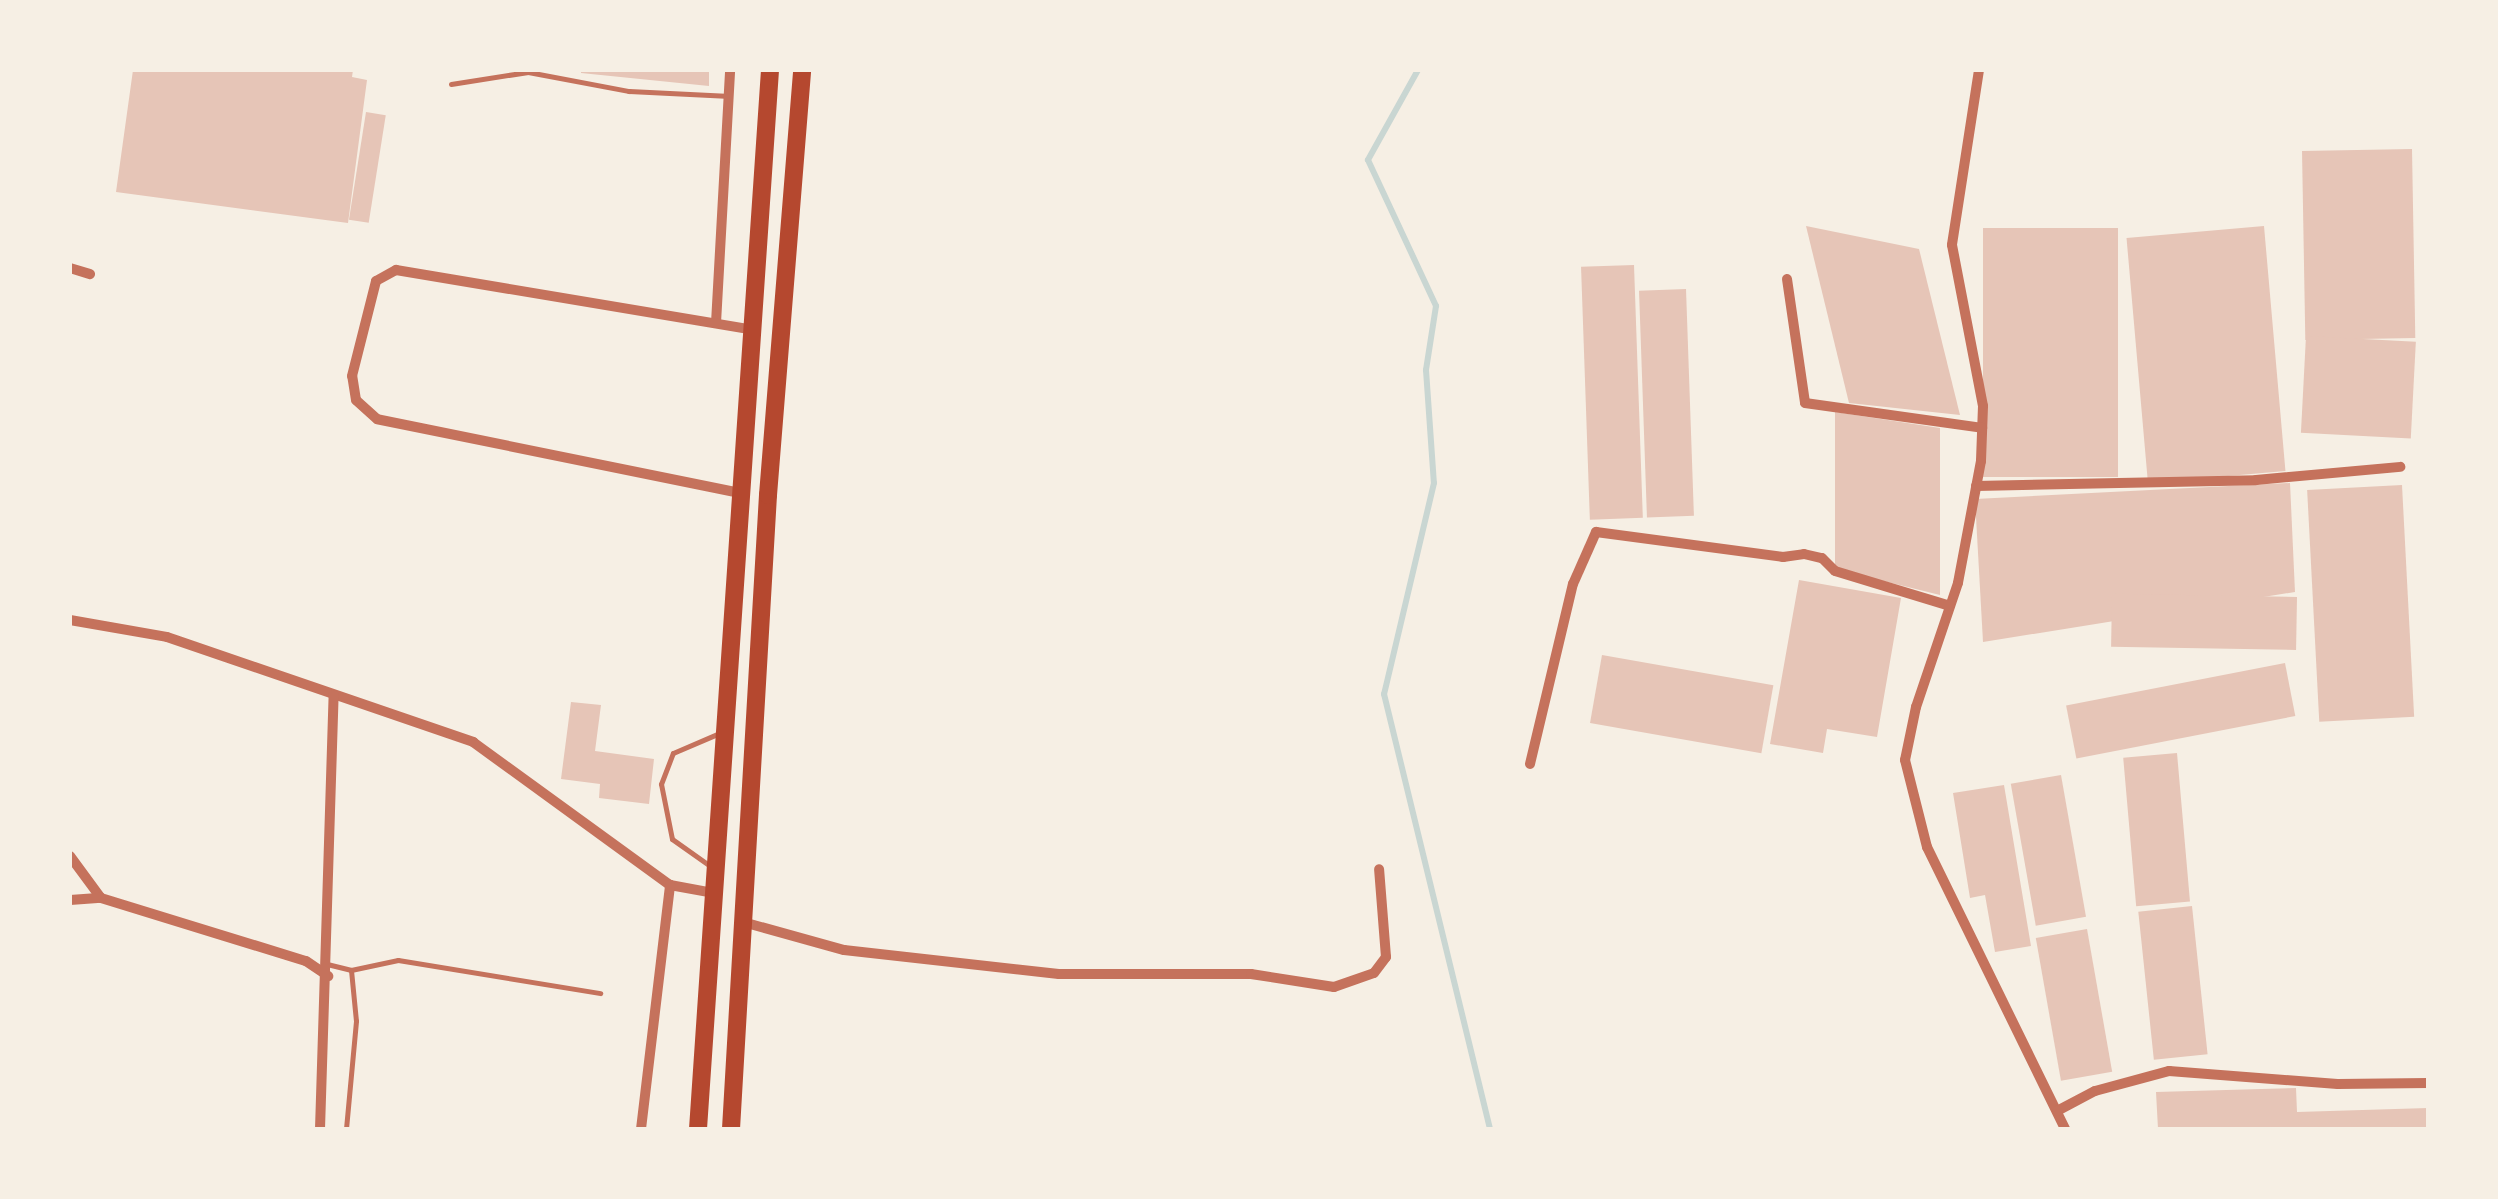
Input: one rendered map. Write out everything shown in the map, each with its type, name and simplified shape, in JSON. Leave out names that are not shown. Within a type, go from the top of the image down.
[{"type":"main road","points":[[698,1129],[770,70]]},
{"type":"main road","points":[[732,1129],[802,70]]},
{"type":"street","points":[[716,323],[730,70]]},
{"type":"street","points":[[1979,70],[1952,245],[1982,428],[1976,486],[1950,606],[1912,724],[1906,760],[1927,847],[2065,1129]]},
{"type":"street","points":[[70,268],[90,274]]},
{"type":"street","points":[[740,492],[377,418],[356,400],[352,376],[376,281],[396,270],[755,330]]},
{"type":"street","points":[[1787,279],[1805,403],[1982,428]]},
{"type":"street","points":[[1976,486],[2256,480],[2400,467]]},
{"type":"street","points":[[1530,764],[1573,584],[1596,532],[1784,557],[1804,554],[1822,558],[1834,571],[1950,606]]},
{"type":"street","points":[[70,620],[167,637],[473,742],[670,884],[714,893]]},
{"type":"street","points":[[320,1129],[334,696]]},
{"type":"street","points":[[70,856],[101,898]]},
{"type":"street","points":[[743,922],[844,950],[1059,974],[1251,974],[1334,987],[1374,972],[1386,956],[1379,869]]},
{"type":"street","points":[[641,1129],[670,884]]},
{"type":"street","points":[[70,900],[101,898],[328,970]]},
{"type":"street","points":[[2057,1111],[2095,1091],[2169,1070],[2338,1084],[2428,1083]]},
{"type":"lane","points":[[450,84],[528,72],[630,91],[730,96]]},
{"type":"lane","points":[[716,870],[672,838],[661,784],[673,753],[724,731]]},
{"type":"lane","points":[[328,970],[351,970],[398,960],[600,994]]},
{"type":"lane","points":[[346,1129],[356,1021],[351,970]]},
{"type":"building","points":[[133,70],[353,70],[352,77],[367,80],[348,223],[116,192]]},
{"type":"building","points":[[709,70],[709,86],[581,73]]},
{"type":"building","points":[[366,112],[386,115],[369,223],[349,220]]},
{"type":"building","points":[[2412,149],[2415,338],[2305,340],[2302,151]]},
{"type":"building","points":[[1806,226],[1919,249],[1960,415],[1849,403]]},
{"type":"building","points":[[2264,226],[2285,471],[2148,483],[2127,238]]},
{"type":"building","points":[[1983,228],[2118,228],[2118,477],[1983,477]]},
{"type":"building","points":[[1634,265],[1643,518],[1590,520],[1581,267]]},
{"type":"building","points":[[1686,289],[1694,516],[1647,518],[1639,291]]},
{"type":"building","points":[[2306,336],[2416,342],[2411,439],[2301,433]]},
{"type":"building","points":[[1835,412],[1940,428],[1940,595],[1835,569]]},
{"type":"building","points":[[2290,483],[2295,592],[1983,642],[1975,499]]},
{"type":"building","points":[[2402,485],[2414,717],[2319,722],[2307,490]]},
{"type":"building","points":[[1799,580],[1901,598],[1877,737],[1827,729],[1823,753],[1770,744]]},
{"type":"building","points":[[2112,594],[2297,597],[2296,650],[2111,647]]},
{"type":"building","points":[[1602,655],[1773,685],[1761,753],[1590,723]]},
{"type":"building","points":[[2285,663],[2295,716],[2076,759],[2066,706]]},
{"type":"building","points":[[571,702],[601,705],[595,751],[654,759],[649,804],[599,798],[600,784],[561,779]]},
{"type":"building","points":[[2177,753],[2190,901],[2136,906],[2123,758]]},
{"type":"building","points":[[2061,775],[2086,917],[2036,926],[2011,784]]},
{"type":"building","points":[[2004,785],[2031,946],[1995,952],[1985,895],[1970,898],[1953,793]]},
{"type":"building","points":[[2192,906],[2208,1054],[2154,1060],[2138,912]]},
{"type":"building","points":[[2087,929],[2112,1072],[2061,1081],[2036,938]]},
{"type":"building","points":[[2296,1088],[2297,1112],[2428,1108],[2428,1129],[2158,1129],[2156,1092]]},
{"type":"waterway","points":[[1418,70],[1368,160],[1436,306],[1426,370],[1434,483],[1384,694],[1490,1129]]}]
